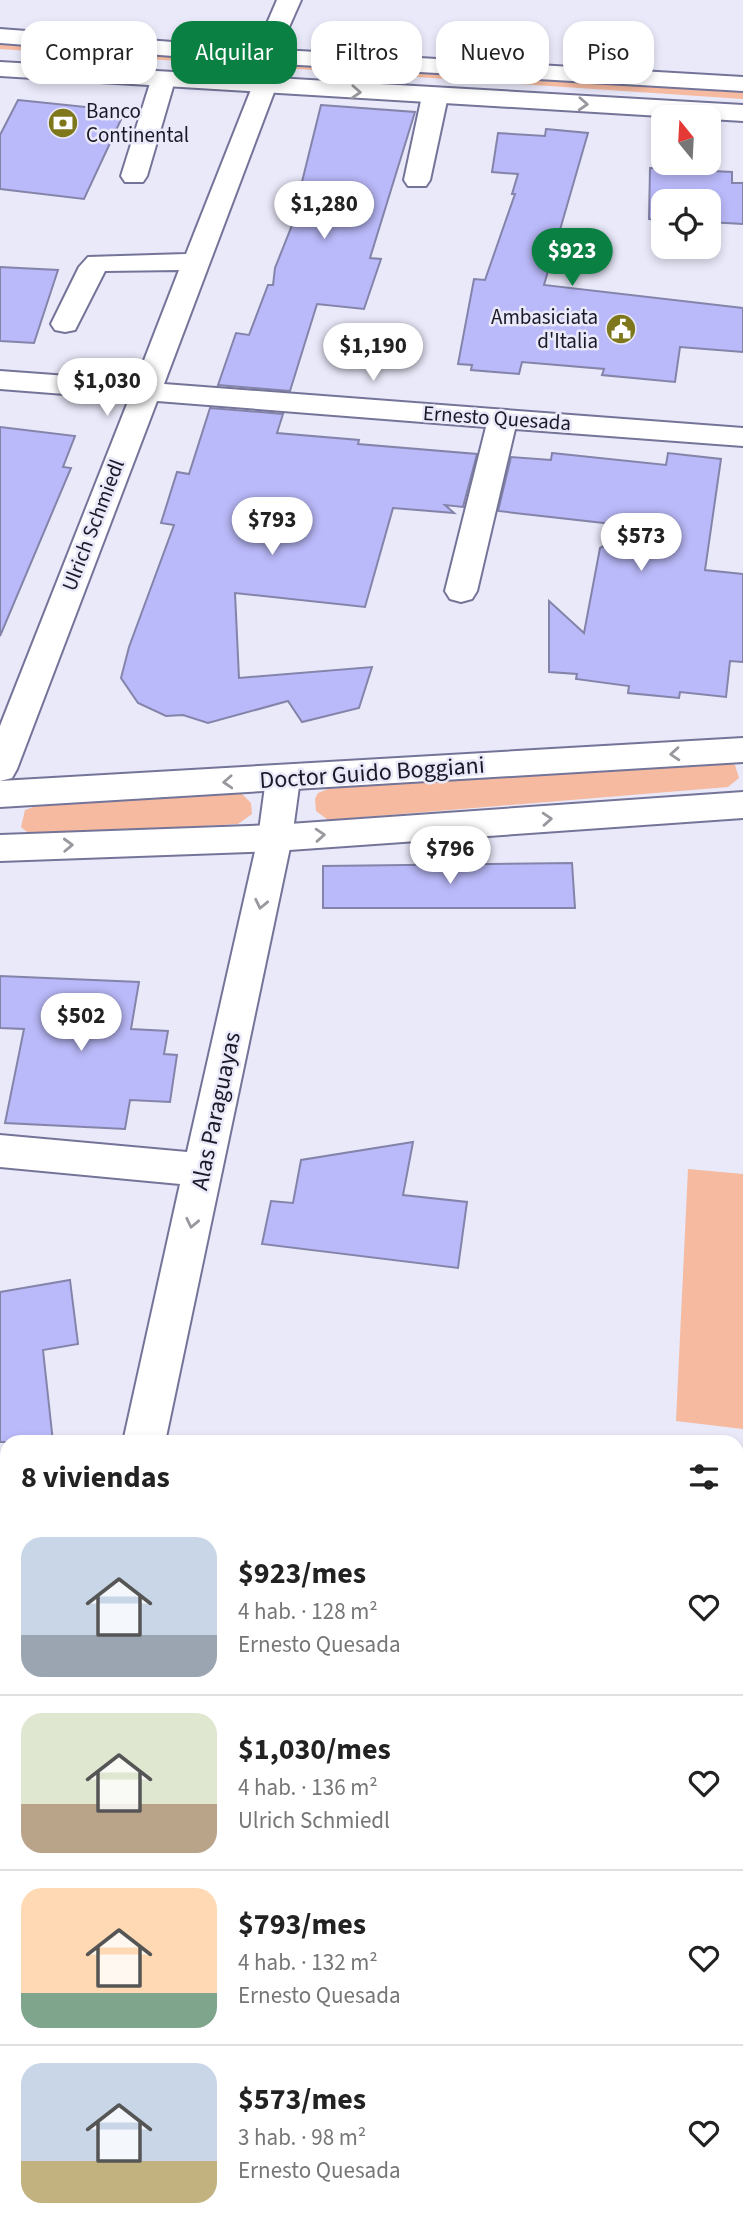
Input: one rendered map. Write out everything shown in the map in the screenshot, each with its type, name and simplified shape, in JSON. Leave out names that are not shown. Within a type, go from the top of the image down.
[{"type":"main road","points":[[280,21],[289,0]]},
{"type":"main road","points":[[0,36],[171,50]]},
{"type":"main road","points":[[297,59],[743,84]]},
{"type":"main road","points":[[0,69],[264,87],[743,113]]},
{"type":"main road","points":[[134,176],[163,80]]},
{"type":"main road","name":"Ulrich Schmiedl","points":[[0,769],[144,390],[264,87]]},
{"type":"main road","points":[[416,180],[435,96]]},
{"type":"main road","points":[[65,324],[93,267],[98,263],[194,262]]},
{"type":"main road","name":"Ernesto Quesada","points":[[0,380],[743,437]]},
{"type":"main road","points":[[461,591],[503,418]]},
{"type":"main road","name":"Doctor Guido Boggiani","points":[[0,794],[743,750]]},
{"type":"main road","name":"Alas Paraguayas","points":[[146,1435],[275,838],[283,779]]},
{"type":"main road","points":[[0,848],[275,838],[743,805]]},
{"type":"main road","points":[[0,1151],[203,1170]]},
{"type":"shaded area","points":[[0,43],[21,44],[21,50],[0,49]]},
{"type":"shaded area","points":[[157,53],[171,54],[171,61],[157,60]]},
{"type":"shaded area","points":[[297,63],[311,64],[311,70],[297,69]]},
{"type":"shaded area","points":[[422,71],[436,72],[436,78],[422,77]]},
{"type":"shaded area","points":[[549,79],[563,80],[563,84],[622,84],[743,92],[743,99],[520,84],[549,84]]},
{"type":"shaded area","points":[[723,757],[735,765],[739,778],[728,787],[328,820],[316,811],[315,799],[318,793],[328,789]]},
{"type":"shaded area","points":[[241,793],[251,803],[252,814],[238,824],[32,836],[21,827],[25,810],[39,805]]},
{"type":"shaded area","points":[[688,1169],[743,1174],[743,1429],[676,1421]]},
{"type":"building","name":"Banco Continental","points":[[18,100],[125,111],[84,199],[0,189],[0,135]]},
{"type":"building","points":[[321,105],[415,112],[370,258],[381,259],[364,309],[317,304],[290,391],[218,385],[236,333],[249,335],[268,285],[273,285],[275,268],[298,210],[295,210]]},
{"type":"building","points":[[546,129],[588,133],[544,285],[743,308],[743,352],[680,347],[675,382],[602,375],[604,369],[522,362],[519,374],[471,370],[472,365],[458,364],[474,279],[485,280],[515,194],[512,194],[518,174],[492,172],[498,133],[545,136]]},
{"type":"building","points":[[650,168],[651,175],[721,175],[721,171],[732,172],[732,183],[743,183],[743,224],[721,223],[721,189],[651,189],[649,219]]},
{"type":"building","points":[[0,267],[58,270],[34,343],[0,341]]},
{"type":"building","points":[[210,408],[283,414],[277,433],[359,440],[358,444],[477,454],[463,507],[445,505],[454,513],[393,508],[365,607],[235,593],[239,678],[372,667],[359,708],[302,722],[288,701],[208,723],[183,715],[166,716],[138,703],[121,678],[129,647],[174,525],[161,523],[177,472],[189,474]]},
{"type":"building","points":[[0,427],[75,436],[63,467],[71,468],[0,636]]},
{"type":"building","points":[[552,453],[666,465],[668,453],[721,459],[705,570],[743,574],[743,662],[730,661],[726,697],[680,692],[679,698],[628,693],[629,686],[576,679],[577,674],[549,672],[549,601],[584,633],[600,548],[639,527],[498,511],[511,457],[551,460]]},
{"type":"building","points":[[572,863],[575,908],[323,908],[323,866]]},
{"type":"building","points":[[0,976],[139,982],[131,1029],[168,1031],[164,1054],[177,1055],[170,1102],[130,1100],[125,1129],[5,1123],[24,1029],[0,1028]]},
{"type":"building","points":[[413,1142],[403,1195],[467,1202],[458,1268],[262,1244],[271,1201],[293,1203],[301,1160]]},
{"type":"building","points":[[70,1280],[78,1344],[43,1350],[52,1435],[0,1435],[0,1292]]},
{"type":"place","name":"Banco Continental","points":[[63,123]]},
{"type":"place","name":"Ambasiciata d'Italia","points":[[621,329]]}]
